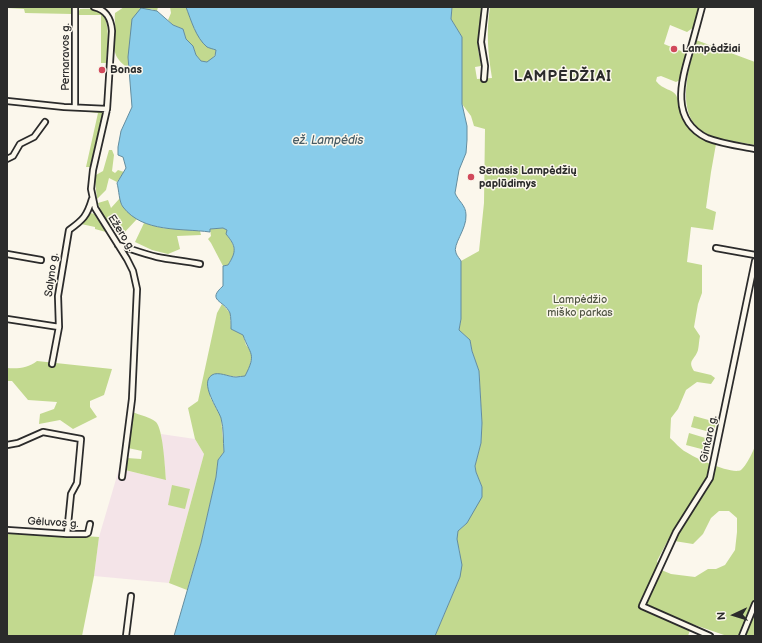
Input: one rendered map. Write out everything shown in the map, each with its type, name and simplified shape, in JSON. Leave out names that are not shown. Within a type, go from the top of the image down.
[{"type":"street","name":"Pernaravos g.","points":[[75,108],[76,7]]},
{"type":"street","name":"Ežero g.","points":[[94,7],[107,14],[111,24],[107,109],[92,180],[93,198],[99,215],[133,271],[137,288],[132,399],[122,478]]},
{"type":"street","points":[[484,79],[485,66],[481,42],[485,7]]},
{"type":"street","points":[[702,7],[681,89],[682,108],[691,125],[697,132],[716,141],[755,149]]},
{"type":"street","points":[[7,101],[75,108],[107,109]]},
{"type":"street","points":[[7,159],[13,156],[20,144],[30,140],[45,122]]},
{"type":"street","name":"Salyno g.","points":[[52,364],[59,327],[58,296],[69,230],[83,220],[88,212],[93,198]]},
{"type":"street","points":[[118,245],[157,257],[200,264]]},
{"type":"street","points":[[716,248],[755,255]]},
{"type":"street","points":[[7,254],[41,260]]},
{"type":"street","name":"Gintaro g.","points":[[710,636],[642,606],[676,532],[684,517],[710,478],[755,261]]},
{"type":"street","points":[[7,319],[59,327]]},
{"type":"street","points":[[7,445],[18,443],[43,432],[81,439],[77,483],[71,494],[67,534]]},
{"type":"street","name":"Gėluvos g.","points":[[7,530],[67,534],[88,533],[90,524]]},
{"type":"street","points":[[126,636],[131,596]]},
{"type":"street","points":[[742,636],[755,604]]},
{"type":"shaded area","points":[[161,434],[195,439],[204,454],[169,583],[94,576],[99,537],[119,469],[166,479]]},
{"type":"green space","points":[[7,7],[73,8],[73,30],[72,14],[25,13],[24,9]]},
{"type":"green space","points":[[124,7],[158,7],[157,11],[151,9],[133,19],[128,57],[129,69],[116,56],[114,47],[115,13]]},
{"type":"green space","points":[[170,7],[186,7],[195,30],[216,50],[212,59],[207,62],[201,61],[196,55],[193,46],[186,39],[183,29],[173,25],[168,20],[171,13]]},
{"type":"green space","name":"Lampėdžio miško parkas","points":[[452,7],[481,7],[478,49],[481,66],[475,67],[477,79],[492,78],[488,43],[490,7],[700,7],[694,27],[687,32],[670,25],[664,44],[686,53],[687,56],[680,80],[676,82],[661,76],[657,77],[656,81],[676,95],[682,115],[688,127],[696,135],[716,144],[706,208],[716,212],[713,230],[691,227],[687,262],[702,265],[702,293],[698,304],[694,327],[700,336],[698,350],[691,364],[694,371],[711,375],[715,378],[711,384],[697,382],[686,390],[678,409],[671,418],[670,438],[684,451],[697,458],[722,468],[736,471],[741,470],[745,465],[755,446],[755,636],[727,636],[692,624],[688,636],[435,636],[460,577],[460,552],[456,539],[458,531],[467,523],[482,487],[475,466],[481,443],[482,423],[479,371],[470,340],[459,330],[461,319],[461,261],[479,251],[484,203],[485,129],[474,126],[471,116],[462,104],[462,37],[451,19]],"holes":[[[719,511],[729,511],[737,518],[737,532],[735,550],[725,565],[716,569],[708,569],[695,577],[671,574],[659,569],[657,561],[668,540],[693,544],[703,534],[711,518]]]},
{"type":"green space","points":[[80,9],[94,9],[99,11],[106,20],[108,43],[106,63],[101,63],[101,15],[79,15],[78,25],[78,13]]},
{"type":"green space","points":[[696,40],[755,62],[755,145],[726,140],[709,135],[698,128],[691,118],[687,107],[686,95],[691,57]]},
{"type":"green space","points":[[64,109],[103,112],[90,167],[86,167],[98,113]]},
{"type":"green space","points":[[109,150],[112,150],[114,155],[112,171],[115,173],[118,170],[124,172],[117,182],[109,178],[106,190],[97,199],[95,180],[96,175],[103,171]]},
{"type":"green space","points":[[120,198],[122,206],[137,219],[122,235],[104,219],[98,203],[108,200],[111,208]]},
{"type":"green space","points":[[91,213],[94,214],[106,232],[95,229],[95,227],[81,224]]},
{"type":"green space","points":[[144,223],[162,228],[200,231],[201,235],[177,236],[180,249],[168,254],[152,250],[135,242]]},
{"type":"green space","points":[[223,228],[228,230],[226,234],[232,242],[234,252],[228,265],[223,266],[208,239],[211,236],[210,229]]},
{"type":"green space","points":[[222,304],[230,313],[231,329],[243,335],[246,345],[252,352],[250,367],[245,376],[237,377],[213,374],[210,397],[221,417],[224,452],[218,460],[216,477],[201,543],[187,590],[169,583],[204,454],[195,439],[188,408],[198,401],[217,313]]},
{"type":"green space","points":[[37,361],[112,369],[104,395],[90,401],[90,407],[97,417],[73,429],[60,420],[39,424],[40,414],[54,409],[57,402],[28,400],[12,381],[7,381],[7,368],[23,368]]},
{"type":"green space","points":[[132,412],[151,419],[156,422],[158,426],[163,449],[166,480],[125,470],[127,458],[141,459],[142,451],[128,448]]},
{"type":"green space","points":[[694,416],[716,422],[714,433],[691,427]]},
{"type":"green space","points":[[689,433],[712,440],[709,451],[686,445]]},
{"type":"green space","points":[[172,485],[190,489],[185,509],[168,505]]},
{"type":"green space","points":[[7,531],[99,537],[94,576],[82,636],[7,636]]},
{"type":"water","name":"ež. Lampėdis","points":[[186,7],[452,7],[451,19],[462,37],[462,104],[467,126],[466,153],[459,170],[455,193],[466,212],[466,220],[455,250],[461,261],[461,319],[459,330],[470,340],[479,371],[482,423],[481,443],[475,466],[482,487],[482,497],[467,523],[458,531],[457,539],[462,565],[460,577],[435,636],[174,636],[201,543],[216,477],[218,460],[224,452],[222,422],[208,390],[209,379],[214,374],[233,377],[245,376],[251,363],[251,354],[243,335],[231,329],[230,313],[216,298],[218,291],[223,286],[223,266],[228,265],[234,252],[232,242],[226,234],[227,230],[223,228],[210,229],[210,232],[163,228],[152,225],[131,215],[123,207],[119,196],[117,183],[126,168],[123,157],[118,155],[118,147],[121,131],[132,107],[128,57],[132,19],[141,8],[157,11],[173,25],[183,29],[186,39],[193,46],[196,55],[201,61],[207,62],[215,56],[216,50],[207,47],[200,39]]},
{"type":"place","name":"Lampėdžiai","points":[[674,49]]},
{"type":"place","name":"Bonas","points":[[102,70]]},
{"type":"place","name":"Senasis Lampėdžių paplūdimys","points":[[471,177]]},
{"type":"district","name":"LAMPĖDŽIAI","points":[[563,77]]}]
